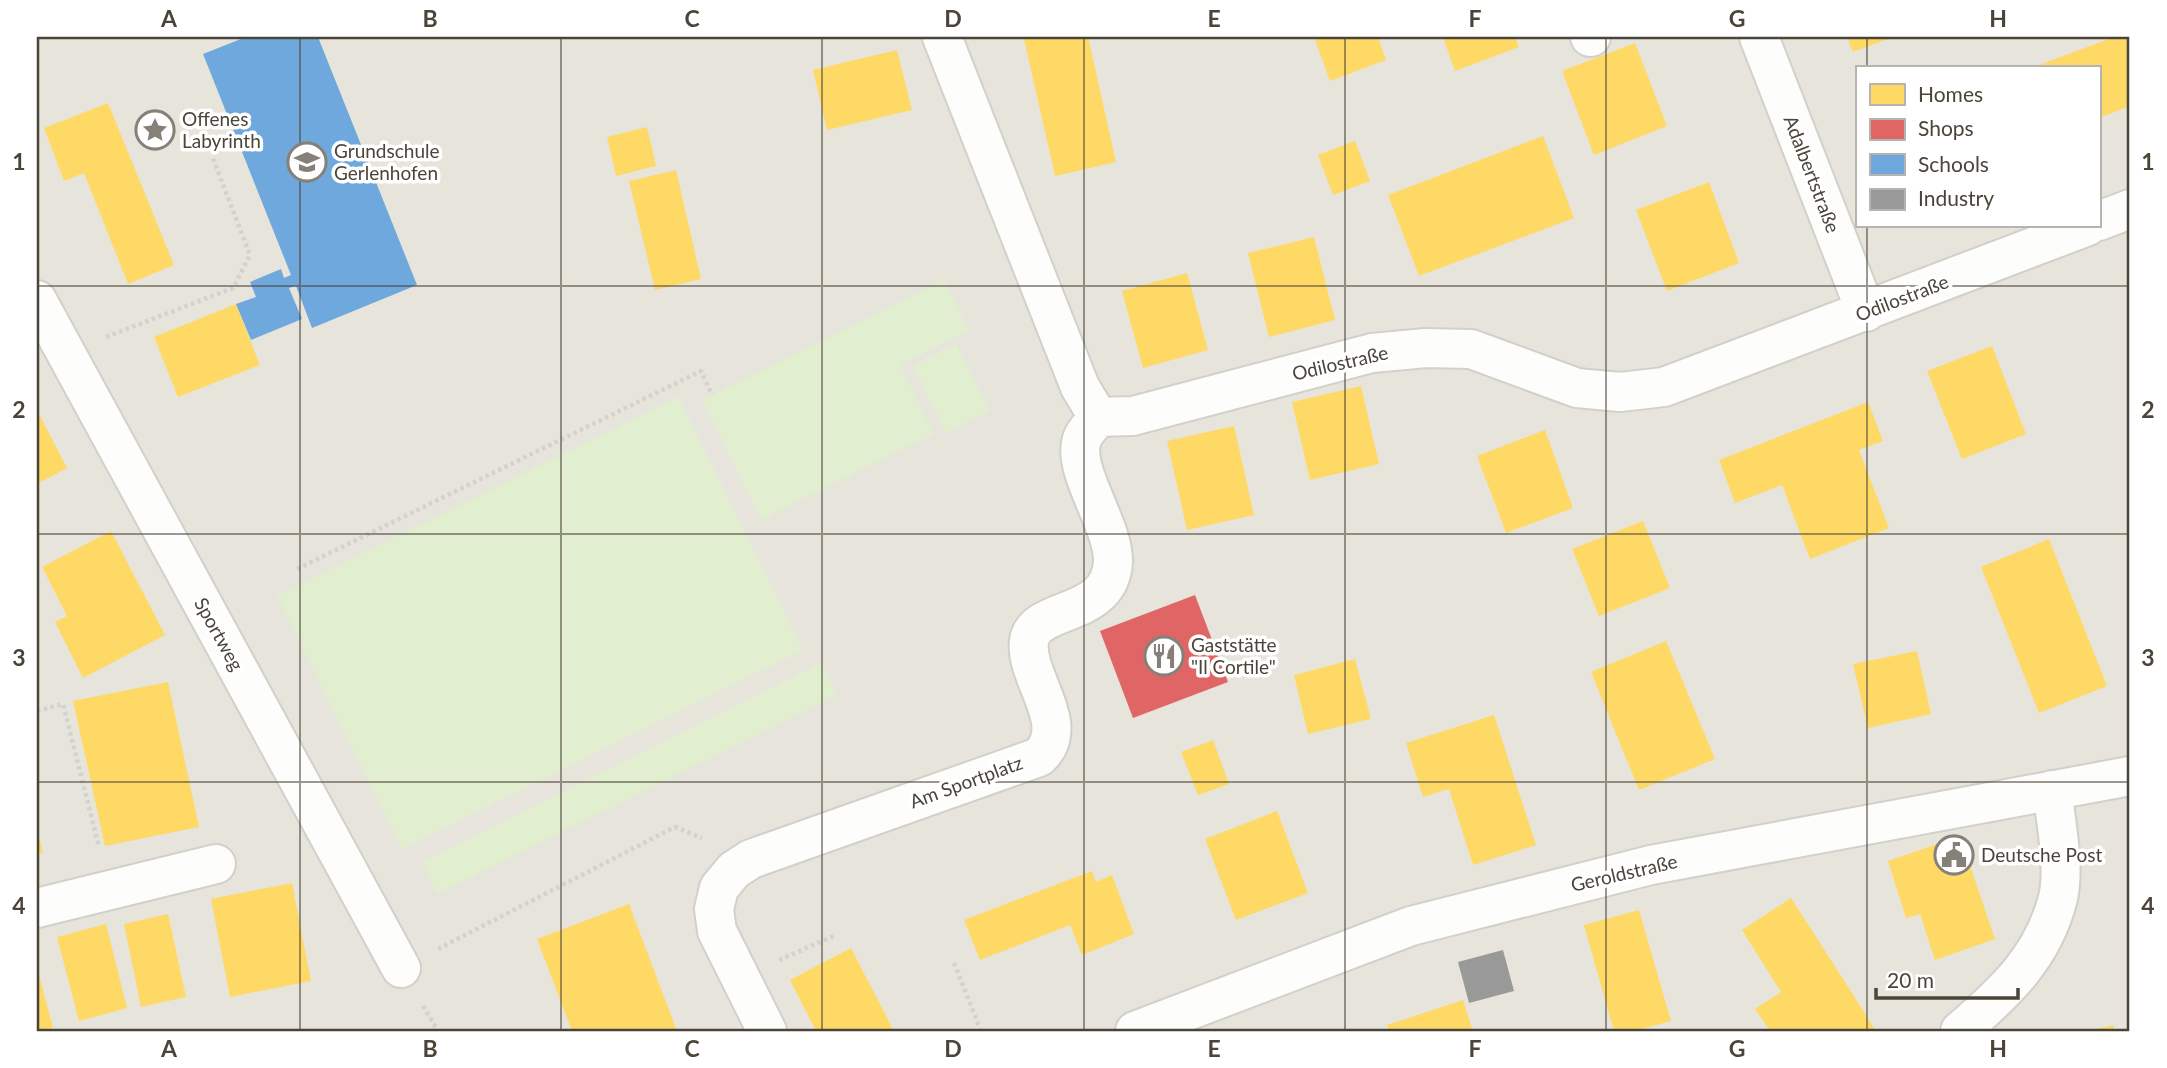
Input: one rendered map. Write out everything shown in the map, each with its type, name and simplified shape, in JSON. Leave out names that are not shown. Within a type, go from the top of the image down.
[{"type":"street","points":[[942,37],[1080,387],[1098,418]]},
{"type":"street","name":"Adalbertstraße","points":[[1759,37],[1866,312]]},
{"type":"street","points":[[2100,221],[2130,209]]},
{"type":"street","name":"Odilostraße","points":[[1098,418],[1133,416],[1372,353],[1426,348],[1471,349],[1577,388],[1620,392],[1664,387],[2083,228]]},
{"type":"street","name":"Sportweg","points":[[37,300],[401,968]]},
{"type":"street","name":"Am Sportplatz","points":[[767,1031],[717,931],[714,909],[719,888],[734,870],[751,859],[1039,757],[1048,748],[1051,738],[1050,719],[1029,655],[1029,639],[1034,629],[1044,622],[1099,596],[1109,583],[1113,562],[1110,540],[1079,456],[1082,438],[1098,418]]},
{"type":"street","name":"Geroldstraße","points":[[1135,1031],[1411,926],[1651,865],[2130,776]]},
{"type":"street","points":[[1960,1031],[2019,976],[2046,932],[2058,896],[2059,866],[2052,790]]},
{"type":"street","points":[[37,908],[216,863]]},
{"type":"path","points":[[66,352],[233,288],[250,255],[212,156]]},
{"type":"path","points":[[297,569],[701,371],[712,395]]},
{"type":"path","points":[[37,711],[63,704],[110,889]]},
{"type":"path","points":[[401,968],[675,827],[751,859]]},
{"type":"path","points":[[740,978],[836,935]]},
{"type":"path","points":[[954,963],[981,1031]]},
{"type":"shaded area","points":[[37,37],[2130,37],[2130,1031],[37,1031]]},
{"type":"green space","points":[[944,280],[969,330],[900,365],[934,434],[761,520],[702,400]]},
{"type":"green space","points":[[956,344],[989,411],[946,433],[913,366]]},
{"type":"green space","points":[[678,397],[803,650],[402,849],[277,596]]},
{"type":"green space","points":[[821,663],[837,695],[437,894],[422,862]]},
{"type":"building: Homes","points":[[1088,37],[1116,162],[1055,176],[1024,39]]},
{"type":"building: Homes","points":[[1314,37],[1378,37],[1386,60],[1330,81]]},
{"type":"building: Homes","points":[[1443,37],[1515,37],[1519,47],[1455,71]]},
{"type":"building: Homes","points":[[1847,37],[1893,37],[1853,52]]},
{"type":"building: Homes","points":[[2114,37],[2130,37],[2130,106],[2100,118],[2100,66],[2039,65]]},
{"type":"building: Homes","points":[[1635,43],[1667,126],[1594,155],[1562,71]]},
{"type":"building: Homes","points":[[897,50],[912,110],[827,130],[813,70]]},
{"type":"building: Homes","points":[[108,103],[174,265],[128,284],[84,173],[64,181],[44,128]]},
{"type":"building: Homes","points":[[647,127],[656,166],[616,176],[607,137]]},
{"type":"building: Homes","points":[[1543,136],[1574,218],[1419,276],[1388,195]]},
{"type":"building: Homes","points":[[1355,141],[1370,181],[1333,195],[1318,155]]},
{"type":"building: Homes","points":[[676,170],[701,279],[655,290],[629,181]]},
{"type":"building: Homes","points":[[1709,182],[1739,263],[1667,291],[1636,210]]},
{"type":"building: Homes","points":[[1314,237],[1335,320],[1269,337],[1248,253]]},
{"type":"building: Homes","points":[[1187,273],[1208,350],[1143,368],[1122,291]]},
{"type":"building: Homes","points":[[236,304],[260,365],[178,397],[154,337]]},
{"type":"building: Homes","points":[[1992,346],[2026,434],[1962,459],[1927,371]]},
{"type":"building: Homes","points":[[1361,386],[1379,464],[1310,480],[1292,402]]},
{"type":"building: Homes","points":[[1868,402],[1883,441],[1859,450],[1889,528],[1810,559],[1782,485],[1735,503],[1719,460]]},
{"type":"building: Homes","points":[[37,410],[67,468],[37,484]]},
{"type":"building: Homes","points":[[1234,426],[1254,515],[1187,530],[1167,441]]},
{"type":"building: Homes","points":[[1545,430],[1573,508],[1506,533],[1477,456]]},
{"type":"building: Homes","points":[[1643,521],[1670,588],[1599,616],[1572,549]]},
{"type":"building: Homes","points":[[111,531],[165,635],[83,678],[55,622],[67,616],[42,567]]},
{"type":"building: Homes","points":[[2049,539],[2107,686],[2039,713],[1981,567]]},
{"type":"building: Homes","points":[[1666,641],[1715,759],[1639,790],[1591,672]]},
{"type":"building: Homes","points":[[1917,651],[1931,714],[1868,728],[1853,664]]},
{"type":"building: Homes","points":[[1355,659],[1371,719],[1308,734],[1294,675]]},
{"type":"building: Homes","points":[[168,682],[199,827],[105,846],[73,701]]},
{"type":"building: Homes","points":[[1494,715],[1536,845],[1473,865],[1449,789],[1423,797],[1406,743]]},
{"type":"building: Homes","points":[[1213,740],[1229,784],[1198,795],[1181,752]]},
{"type":"building: Homes","points":[[1277,811],[1308,893],[1236,920],[1205,839]]},
{"type":"building: Homes","points":[[37,828],[43,853],[37,854]]},
{"type":"building: Homes","points":[[1960,836],[1995,939],[1935,960],[1920,914],[1906,918],[1888,861]]},
{"type":"building: Homes","points":[[1092,871],[1096,882],[1112,875],[1134,934],[1082,955],[1070,925],[980,960],[964,920]]},
{"type":"building: Homes","points":[[292,883],[311,981],[230,997],[211,899]]},
{"type":"building: Homes","points":[[1791,898],[1876,1031],[1770,1031],[1755,1009],[1781,992],[1742,930]]},
{"type":"building: Homes","points":[[629,904],[677,1031],[572,1031],[537,939]]},
{"type":"building: Homes","points":[[1639,910],[1671,1021],[1635,1031],[1614,1031],[1584,925]]},
{"type":"building: Homes","points":[[168,914],[186,997],[141,1007],[124,924]]},
{"type":"building: Homes","points":[[106,924],[127,1008],[79,1021],[57,937]]},
{"type":"building: Homes","points":[[851,948],[894,1031],[816,1031],[790,980]]},
{"type":"building: Homes","points":[[37,967],[53,1028],[39,1031],[37,1031]]},
{"type":"building: Homes","points":[[1463,1000],[1473,1031],[1389,1031],[1387,1025]]},
{"type":"building: Homes","points":[[2113,1025],[2115,1031],[2093,1031],[2093,1030]]},
{"type":"building: Shops","name":"Gaststätte \"Il Cortile\"","points":[[1195,595],[1228,682],[1133,718],[1100,631]]},
{"type":"building: Schools","name":"Grundschule Gerlenhofen","points":[[246,37],[318,37],[417,285],[312,328],[296,286],[289,288],[302,319],[251,340],[236,304],[256,297],[250,282],[281,269],[284,278],[291,275],[203,54]]},
{"type":"building: Industry","points":[[1503,950],[1514,991],[1469,1003],[1458,962]]},
{"type":"place","name":"Offenes Labyrinth","points":[[155,130]]},
{"type":"place","name":"Grundschule Gerlenhofen","points":[[307,162]]},
{"type":"place","name":"Gaststätte \"Il Cortile\"","points":[[1164,656]]},
{"type":"place","name":"Deutsche Post","points":[[1954,855]]}]
